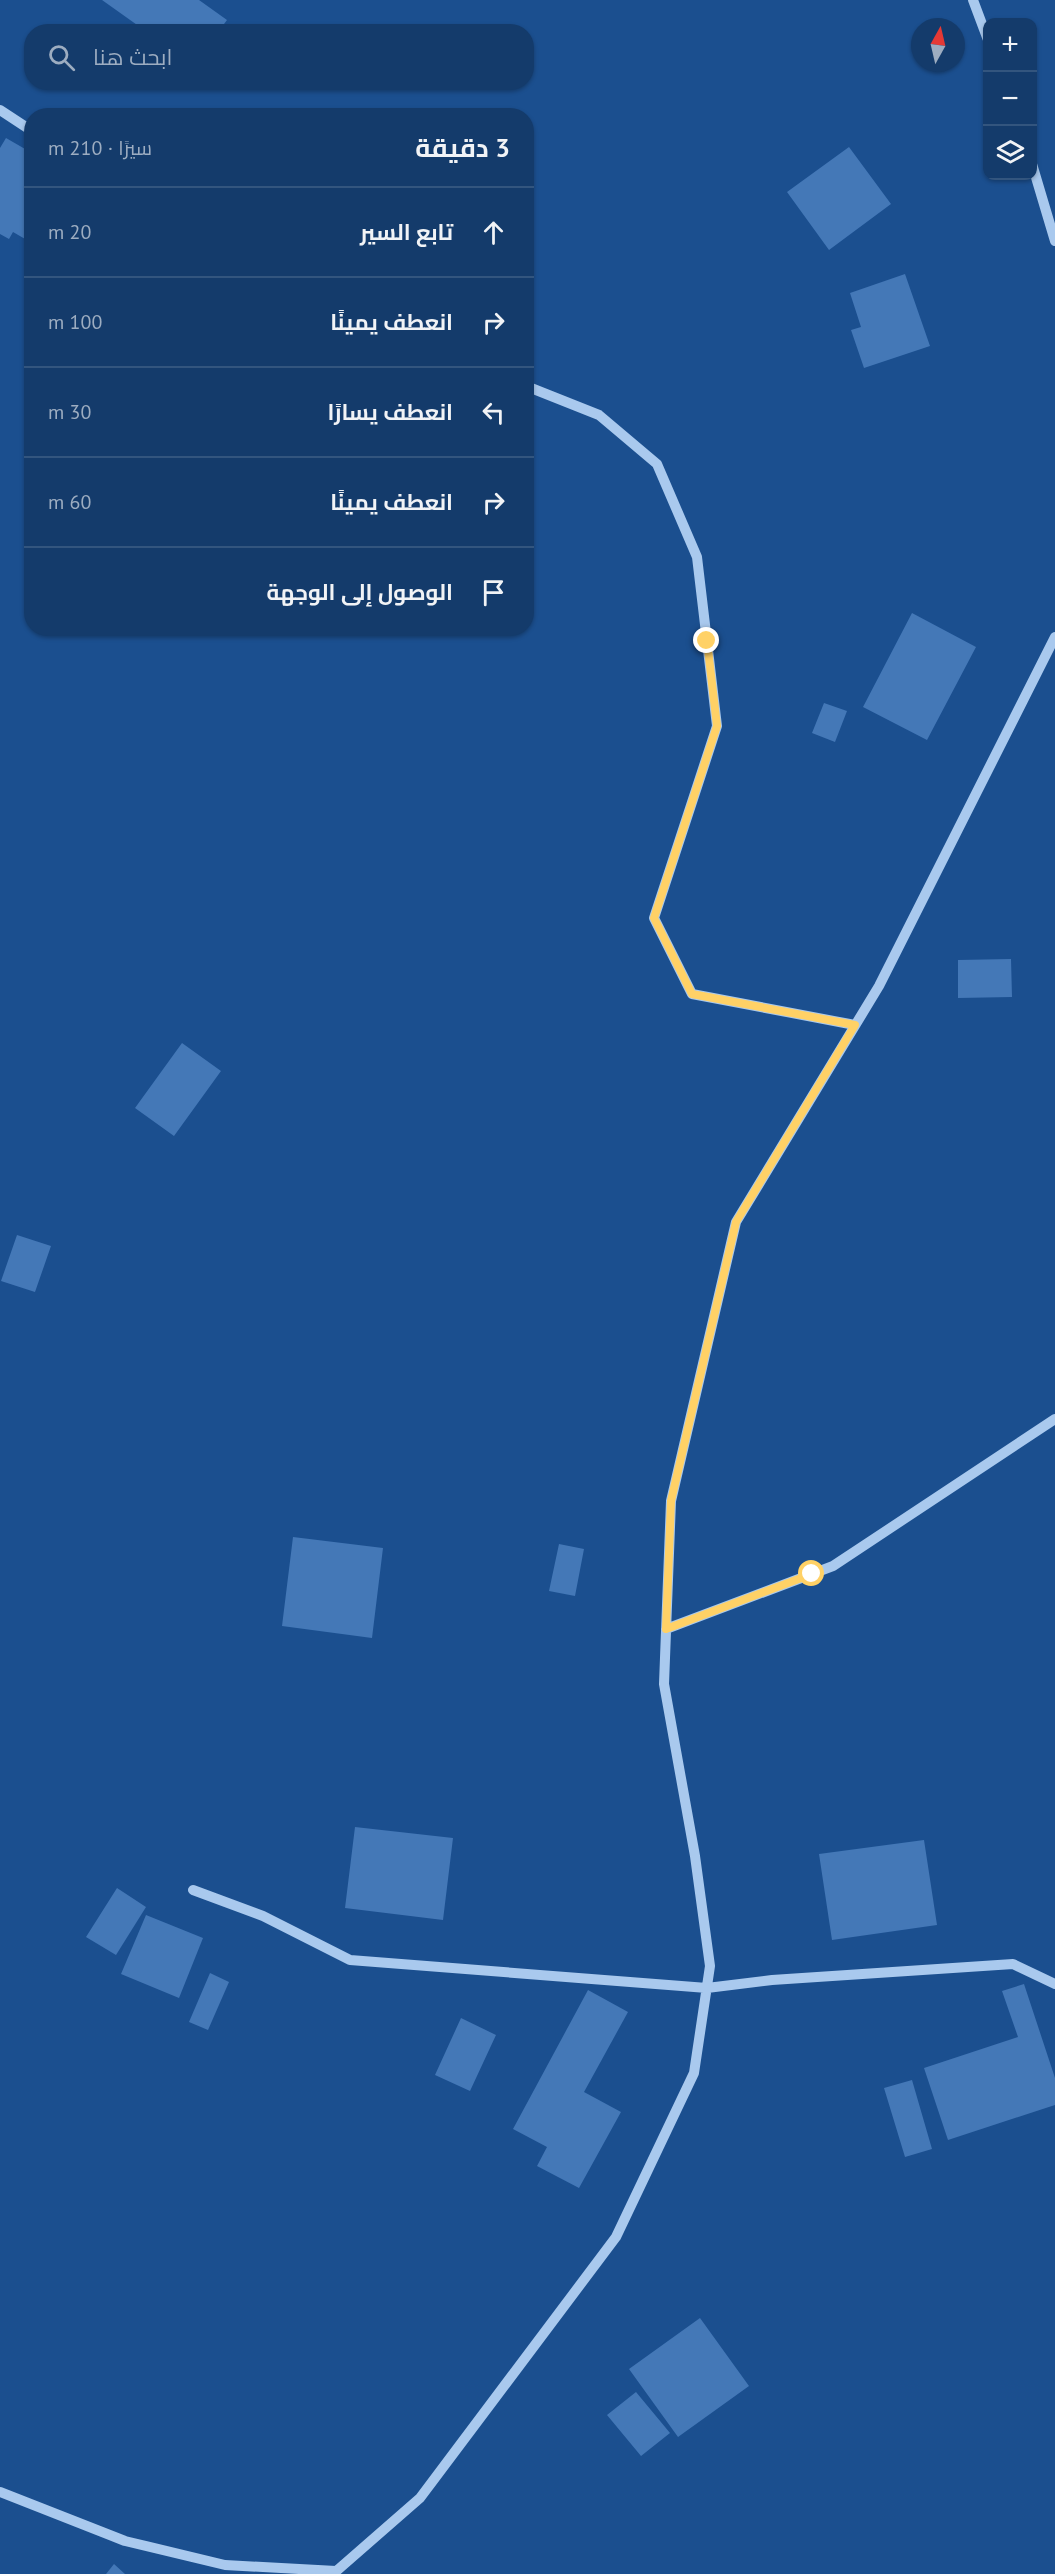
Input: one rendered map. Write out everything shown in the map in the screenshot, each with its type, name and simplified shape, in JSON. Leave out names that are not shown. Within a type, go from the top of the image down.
[{"type":"street","points":[[973,0],[983,29]]},
{"type":"street","points":[[0,110],[24,126]]},
{"type":"street","points":[[1037,180],[1055,241]]},
{"type":"street","points":[[534,389],[599,416],[657,465],[697,557],[717,726],[654,918],[692,994],[855,1025]]},
{"type":"street","points":[[0,2492],[125,2541],[225,2565],[335,2573],[420,2498],[616,2236],[694,2073],[710,1966],[695,1856],[664,1684],[671,1501],[736,1222],[879,986],[1055,637]]},
{"type":"street","points":[[666,1629],[833,1566],[1055,1419]]},
{"type":"street","points":[[193,1890],[263,1916],[350,1960],[707,1988],[772,1980],[1013,1964],[1055,1984]]},
{"type":"building","points":[[102,0],[199,0],[227,20],[224,24],[136,24]]},
{"type":"building","points":[[6,138],[24,148],[24,238],[13,232],[9,239],[0,234],[0,148]]},
{"type":"building","points":[[849,147],[891,204],[829,250],[787,192]]},
{"type":"building","points":[[905,274],[930,346],[864,368],[851,330],[861,327],[850,293]]},
{"type":"building","points":[[912,613],[976,647],[927,740],[863,707]]},
{"type":"building","points":[[824,703],[847,711],[835,742],[812,733]]},
{"type":"building","points":[[1011,959],[1012,997],[958,998],[958,960]]},
{"type":"building","points":[[182,1043],[221,1071],[174,1136],[135,1108]]},
{"type":"building","points":[[17,1235],[51,1246],[35,1292],[1,1281]]},
{"type":"building","points":[[293,1537],[383,1548],[372,1638],[282,1626]]},
{"type":"building","points":[[559,1544],[584,1549],[575,1596],[549,1591]]},
{"type":"building","points":[[355,1827],[453,1838],[443,1920],[345,1908]]},
{"type":"building","points":[[924,1840],[937,1925],[832,1940],[819,1854]]},
{"type":"building","points":[[117,1888],[146,1907],[116,1955],[86,1937]]},
{"type":"building","points":[[146,1915],[203,1938],[179,1998],[121,1974]]},
{"type":"building","points":[[210,1973],[229,1982],[208,2030],[189,2022]]},
{"type":"building","points":[[1024,1984],[1055,2078],[1055,2105],[948,2140],[924,2068],[1018,2037],[1002,1991]]},
{"type":"building","points":[[588,1990],[628,2012],[584,2092],[621,2112],[579,2188],[537,2166],[547,2147],[513,2129]]},
{"type":"building","points":[[461,2018],[496,2035],[470,2091],[435,2075]]},
{"type":"building","points":[[912,2080],[932,2149],[905,2157],[884,2088]]},
{"type":"building","points":[[700,2318],[749,2386],[678,2437],[629,2369]]},
{"type":"building","points":[[636,2392],[670,2433],[641,2456],[607,2415]]},
{"type":"building","points":[[114,2564],[125,2574],[106,2574]]},
{"type":"route","points":[[707,641],[717,726],[654,918],[692,994],[855,1025],[736,1222],[671,1501],[666,1629],[812,1574]]}]
